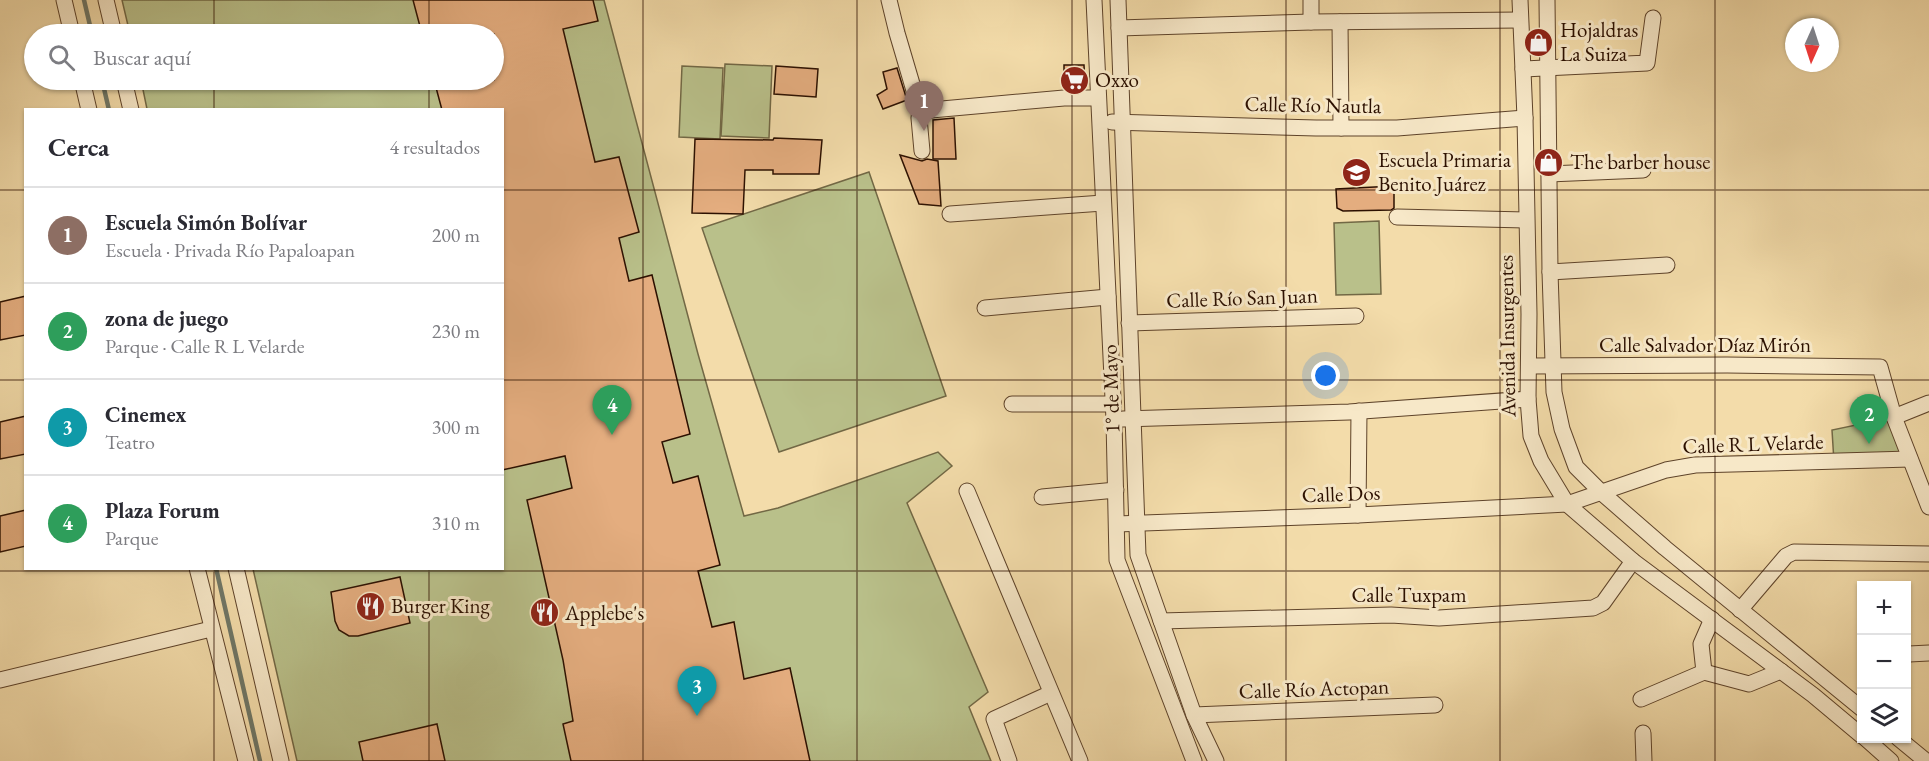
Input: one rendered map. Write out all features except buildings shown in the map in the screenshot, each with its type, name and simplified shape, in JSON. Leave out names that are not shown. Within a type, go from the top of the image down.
[{"type":"street","points":[[64,0],[70,24]]},
{"type":"street","points":[[106,0],[112,24]]},
{"type":"street","points":[[890,0],[920,115],[922,151]]},
{"type":"street","name":"1° de Mayo","points":[[1094,0],[1114,420],[1117,560],[1194,761]]},
{"type":"street","name":"1° de Mayo","points":[[1118,0],[1138,555],[1194,715],[1216,761]]},
{"type":"street","points":[[1311,0],[1311,22]]},
{"type":"street","name":"Avenida Insurgentes","points":[[1520,0],[1525,118],[1528,399],[1531,436],[1541,461],[1567,504],[1633,561],[1781,671],[1857,732]]},
{"type":"street","name":"Avenida Insurgentes","points":[[1546,0],[1554,392],[1562,429],[1576,467],[1665,548],[1857,701]]},
{"type":"street","points":[[1523,69],[1647,63],[1653,18]]},
{"type":"street","points":[[1119,28],[1311,22],[1520,20]]},
{"type":"street","points":[[1340,22],[1341,128]]},
{"type":"street","points":[[84,90],[89,108]]},
{"type":"street","points":[[126,90],[131,108]]},
{"type":"street","points":[[920,115],[1064,98],[1098,98]]},
{"type":"street","name":"Calle Río Nautla","points":[[1099,122],[1397,128],[1525,118]]},
{"type":"street","points":[[1549,174],[1643,170]]},
{"type":"street","points":[[950,214],[1103,203]]},
{"type":"street","points":[[1397,217],[1526,220]]},
{"type":"street","points":[[1550,272],[1666,265]]},
{"type":"street","points":[[985,308],[1108,297]]},
{"type":"street","name":"Calle Río San Juan","points":[[1129,323],[1356,316]]},
{"type":"street","name":"Calle Salvador Díaz Mirón","points":[[1529,366],[1880,367],[1894,417]]},
{"type":"street","points":[[1114,420],[1359,411],[1528,399]]},
{"type":"street","points":[[1929,403],[1894,417],[1929,507]]},
{"type":"street","points":[[1012,404],[1113,404]]},
{"type":"street","points":[[1358,515],[1359,411]]},
{"type":"street","name":"Calle R L Velarde","points":[[1567,504],[1666,470],[1695,465],[1910,459]]},
{"type":"street","points":[[1042,496],[1116,489]]},
{"type":"street","points":[[967,491],[1080,761]]},
{"type":"street","name":"Calle Dos","points":[[1117,524],[1567,504]]},
{"type":"street","points":[[1740,609],[1786,556],[1794,552],[1929,554]]},
{"type":"street","name":"Calle Tuxpam","points":[[1161,621],[1391,615],[1439,618],[1593,608],[1603,603],[1633,561]]},
{"type":"street","points":[[197,570],[246,761]]},
{"type":"street","points":[[236,570],[281,761]]},
{"type":"street","points":[[1704,672],[1701,644],[1712,619]]},
{"type":"street","points":[[0,680],[211,629]]},
{"type":"street","points":[[1911,654],[1929,653]]},
{"type":"street","points":[[1641,699],[1704,672],[1749,684],[1781,671]]},
{"type":"street","points":[[1009,761],[994,719],[1051,693]]},
{"type":"street","name":"Calle Río Actopan","points":[[1194,715],[1435,705]]},
{"type":"street","points":[[1642,733],[1644,761]]},
{"type":"street","points":[[1904,743],[1926,761]]},
{"type":"street","name":"Avenida Insurgentes","points":[[1875,755],[1891,761]]},
{"type":"green space","points":[[122,0],[604,0],[698,354],[744,516],[778,508],[938,452],[952,466],[907,503],[988,692],[969,707],[991,761],[297,761],[253,570],[504,570],[504,108],[147,108],[143,90],[504,90],[504,24],[128,24]]},
{"type":"green space","points":[[725,64],[772,66],[769,138],[721,136]]},
{"type":"green space","points":[[682,66],[723,68],[720,139],[679,137]]},
{"type":"green space","points":[[869,172],[946,396],[779,452],[702,228]]},
{"type":"green space","points":[[1379,221],[1381,294],[1336,295],[1334,223]]},
{"type":"green space","points":[[1894,417],[1910,459],[1834,462],[1832,430]]},
{"type":"waterway","points":[[84,0],[90,24]]},
{"type":"waterway","points":[[104,90],[109,108]]},
{"type":"waterway","points":[[216,570],[260,761]]},
{"type":"place","name":"Hojaldras La Suiza","points":[[1539,42]]},
{"type":"place","name":"Oxxo","points":[[1074,80]]},
{"type":"place","name":"Escuela Simón Bolívar","points":[[924,131]]},
{"type":"place","name":"The barber house","points":[[1549,162]]},
{"type":"place","name":"Escuela Primaria Benito Juárez","points":[[1357,172]]},
{"type":"place","name":"Plaza Forum","points":[[612,435]]},
{"type":"place","name":"zona de juego","points":[[1869,444]]},
{"type":"place","name":"Burger King","points":[[370,606]]},
{"type":"place","name":"Applebe's","points":[[544,613]]},
{"type":"place","name":"Cinemex","points":[[697,716]]}]
